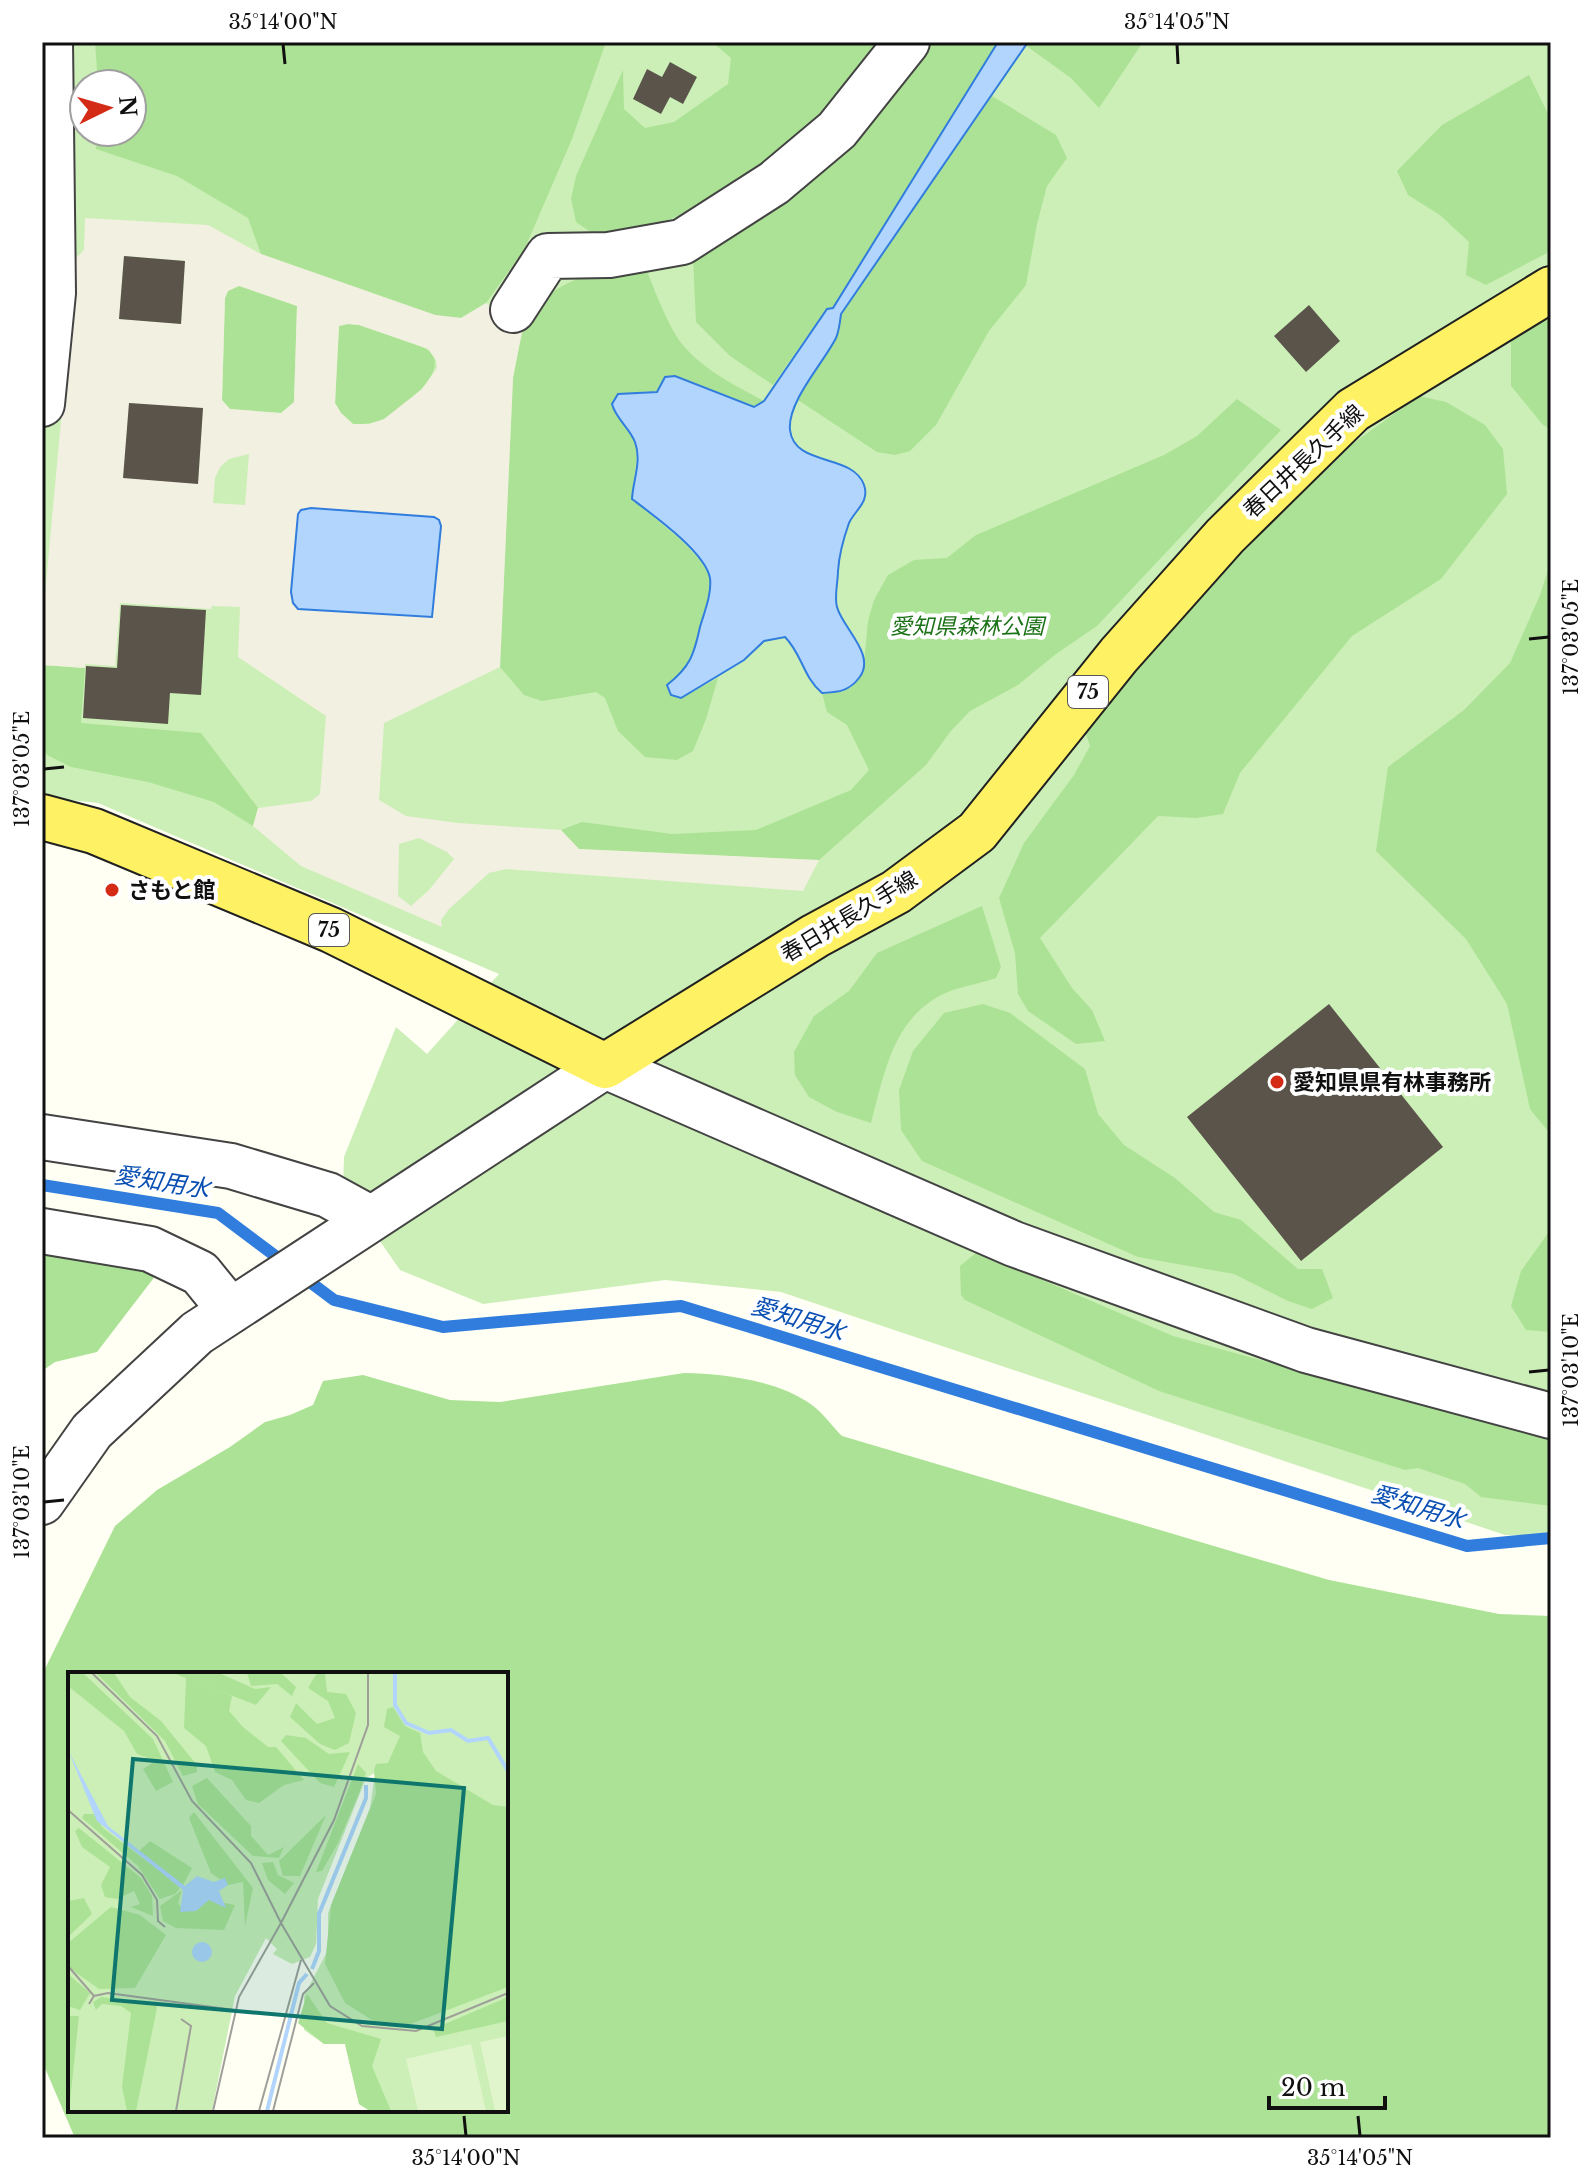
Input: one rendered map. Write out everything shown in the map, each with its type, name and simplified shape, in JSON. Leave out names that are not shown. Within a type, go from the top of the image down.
[{"type":"main road","name":"春日井長久手線","points":[[605,1066],[815,936],[896,892],[977,832],[1119,655],[1225,536],[1353,410],[1551,289]]},
{"type":"main road","name":"75","points":[[42,817],[94,831],[331,930],[605,1066]]},
{"type":"street","points":[[42,404],[53,293],[50,42]]},
{"type":"street","points":[[513,310],[548,256],[609,255],[682,242],[774,183],[837,130],[907,42]]},
{"type":"street","points":[[42,1502],[92,1431],[197,1333],[605,1066],[1014,1244],[1306,1350],[1551,1416]]},
{"type":"street","points":[[42,1137],[231,1166],[328,1195],[365,1222]]},
{"type":"street","points":[[42,1231],[150,1249],[200,1273],[231,1311]]},
{"type":"green space","name":"愛知県森林公園","points":[[42,42],[1551,42],[1551,1536],[1505,1535],[781,1292],[665,1280],[483,1304],[400,1270],[343,1188],[344,1157],[396,1027],[427,1054],[499,974],[98,803],[42,797]]},
{"type":"green space","points":[[95,42],[606,42],[572,139],[525,248],[486,303],[461,318],[435,315],[261,254],[248,218],[177,176],[96,149],[148,148],[148,68],[97,68]]},
{"type":"green space","points":[[712,42],[888,42],[816,125],[708,204],[658,224],[602,232],[589,231],[576,222],[571,199],[576,176],[623,70],[624,109],[645,128],[674,122],[728,84],[731,58]]},
{"type":"green space","points":[[932,42],[998,42],[833,309],[826,309],[773,385],[730,356],[696,322],[693,257],[841,149],[892,97]]},
{"type":"green space","points":[[1028,42],[1143,42],[1099,108],[1071,78],[1025,45]]},
{"type":"green space","points":[[1529,75],[1551,120],[1551,251],[1486,285],[1466,275],[1469,242],[1440,215],[1408,195],[1397,171],[1442,125]]},
{"type":"green space","points":[[992,96],[1056,135],[1067,158],[1047,186],[1026,285],[989,331],[936,425],[910,451],[895,455],[877,452],[798,400],[837,335],[841,314]]},
{"type":"green space","points":[[624,264],[645,265],[671,327],[690,353],[720,376],[764,401],[754,407],[724,397],[709,388],[639,392],[615,415],[626,426],[636,445],[632,499],[681,540],[710,576],[710,590],[692,657],[684,671],[681,698],[718,678],[693,751],[677,760],[645,757],[618,731],[605,698],[596,692],[542,701],[524,695],[500,667],[513,378],[522,335],[528,318],[549,294],[577,279]]},
{"type":"green space","points":[[240,285],[297,306],[294,403],[281,413],[230,409],[222,400],[225,298],[228,291]]},
{"type":"green space","points":[[1551,311],[1551,429],[1543,425],[1511,386],[1511,336]]},
{"type":"green space","points":[[348,324],[416,344],[429,351],[434,359],[434,369],[422,389],[376,422],[353,424],[335,403],[339,326]]},
{"type":"green space","points":[[1419,396],[1446,402],[1485,425],[1503,449],[1507,494],[1441,579],[1352,636],[1240,773],[1223,814],[1196,818],[1158,816],[1040,938],[1072,988],[1092,1010],[1105,1041],[1076,1044],[1028,1011],[1018,994],[1015,953],[999,898],[1024,843],[1074,775],[1090,746],[1084,728],[1225,567],[1337,455]]},
{"type":"green space","points":[[1237,399],[1281,430],[1097,626],[1018,685],[970,711],[926,765],[819,860],[579,849],[561,830],[582,822],[672,834],[756,830],[851,790],[869,770],[847,725],[827,712],[822,693],[842,692],[852,687],[863,673],[868,621],[874,600],[888,575],[914,560],[947,558],[976,535],[1164,455],[1197,436]]},
{"type":"green space","points":[[1551,561],[1551,1135],[1530,1109],[1507,1004],[1466,939],[1376,851],[1388,767],[1464,710],[1510,663],[1540,595]]},
{"type":"green space","points":[[42,665],[85,668],[81,723],[201,733],[258,808],[253,826],[214,802],[148,782],[71,767],[47,755],[42,748]]},
{"type":"green space","points":[[982,906],[1001,967],[996,978],[941,995],[911,1019],[892,1051],[871,1123],[837,1112],[809,1097],[795,1075],[794,1052],[814,1016],[849,991],[877,953]]},
{"type":"green space","points":[[983,1004],[1010,1013],[1085,1069],[1098,1114],[1124,1145],[1175,1178],[1214,1212],[1241,1220],[1298,1269],[1322,1269],[1333,1298],[1312,1309],[1288,1301],[1234,1274],[1138,1257],[922,1161],[901,1130],[899,1090],[913,1051],[944,1013]]},
{"type":"green space","points":[[1551,1229],[1551,1332],[1526,1330],[1511,1306],[1521,1271]]},
{"type":"green space","points":[[42,1242],[142,1253],[156,1275],[97,1352],[55,1362],[42,1371]]},
{"type":"green space","points":[[977,1252],[1173,1336],[1551,1440],[1551,1506],[1481,1497],[1465,1484],[1418,1468],[1405,1470],[1159,1391],[965,1300],[961,1295],[960,1266]]},
{"type":"green space","points":[[684,1373],[751,1380],[798,1396],[816,1408],[842,1436],[1329,1580],[1499,1614],[1551,1616],[1551,2138],[75,2138],[42,2061],[42,1675],[115,1526],[157,1490],[230,1447],[265,1422],[313,1405],[323,1381],[363,1375],[450,1400],[500,1402]]},
{"type":"shaded area","points":[[85,218],[208,225],[261,254],[435,315],[461,318],[486,303],[522,331],[513,378],[500,667],[384,723],[379,800],[406,816],[561,830],[579,849],[819,860],[803,891],[506,869],[489,873],[449,909],[441,920],[442,927],[301,866],[253,826],[258,808],[311,801],[320,794],[326,716],[238,657],[240,607],[212,606],[211,609],[120,603],[115,666],[85,664],[85,668],[42,665],[42,627],[76,258],[84,250]],"holes":[[[124,256],[185,261],[181,324],[119,319]],[[239,286],[297,306],[294,402],[281,413],[230,409],[222,400],[225,298],[228,291]],[[359,325],[428,349],[436,360],[437,368],[422,389],[384,419],[369,424],[353,424],[335,403],[339,326]],[[129,403],[203,409],[198,483],[124,478]],[[249,454],[245,505],[213,503],[215,478],[220,467],[229,459]],[[311,508],[434,517],[439,520],[432,617],[298,609],[291,592],[298,514]],[[419,838],[447,852],[454,859],[429,890],[411,906],[398,896],[399,844]]]},
{"type":"water","points":[[998,42],[1028,42],[841,314],[836,338],[800,395],[791,419],[790,430],[794,442],[802,450],[848,468],[858,475],[864,485],[865,496],[849,523],[842,547],[836,599],[840,615],[862,651],[863,669],[859,678],[847,689],[822,693],[785,637],[764,641],[744,660],[681,698],[671,695],[667,685],[686,666],[696,645],[709,597],[710,578],[689,546],[632,499],[637,449],[612,404],[618,394],[657,392],[665,377],[675,376],[754,407],[764,401],[827,309],[833,308]]},
{"type":"water","points":[[311,508],[434,517],[439,520],[441,526],[432,617],[298,609],[291,592],[298,514]]},
{"type":"building","points":[[670,62],[697,77],[683,104],[670,97],[661,114],[633,99],[647,69],[662,77]]},
{"type":"building","points":[[124,256],[185,261],[181,324],[119,319]]},
{"type":"building","points":[[1309,305],[1340,341],[1306,372],[1274,336]]},
{"type":"building","points":[[129,403],[203,408],[198,484],[123,478]]},
{"type":"building","points":[[121,605],[206,610],[201,695],[170,693],[168,724],[83,718],[86,666],[117,668]]},
{"type":"building","points":[[1329,1004],[1443,1147],[1301,1261],[1187,1117]]},
{"type":"waterway","name":"愛知用水","points":[[42,1185],[218,1213],[334,1300],[443,1327],[681,1306],[1467,1546],[1551,1538]]},
{"type":"place","name":"さもと館","points":[[112,890]]},
{"type":"place","name":"愛知県県有林事務所","points":[[1277,1082]]}]
